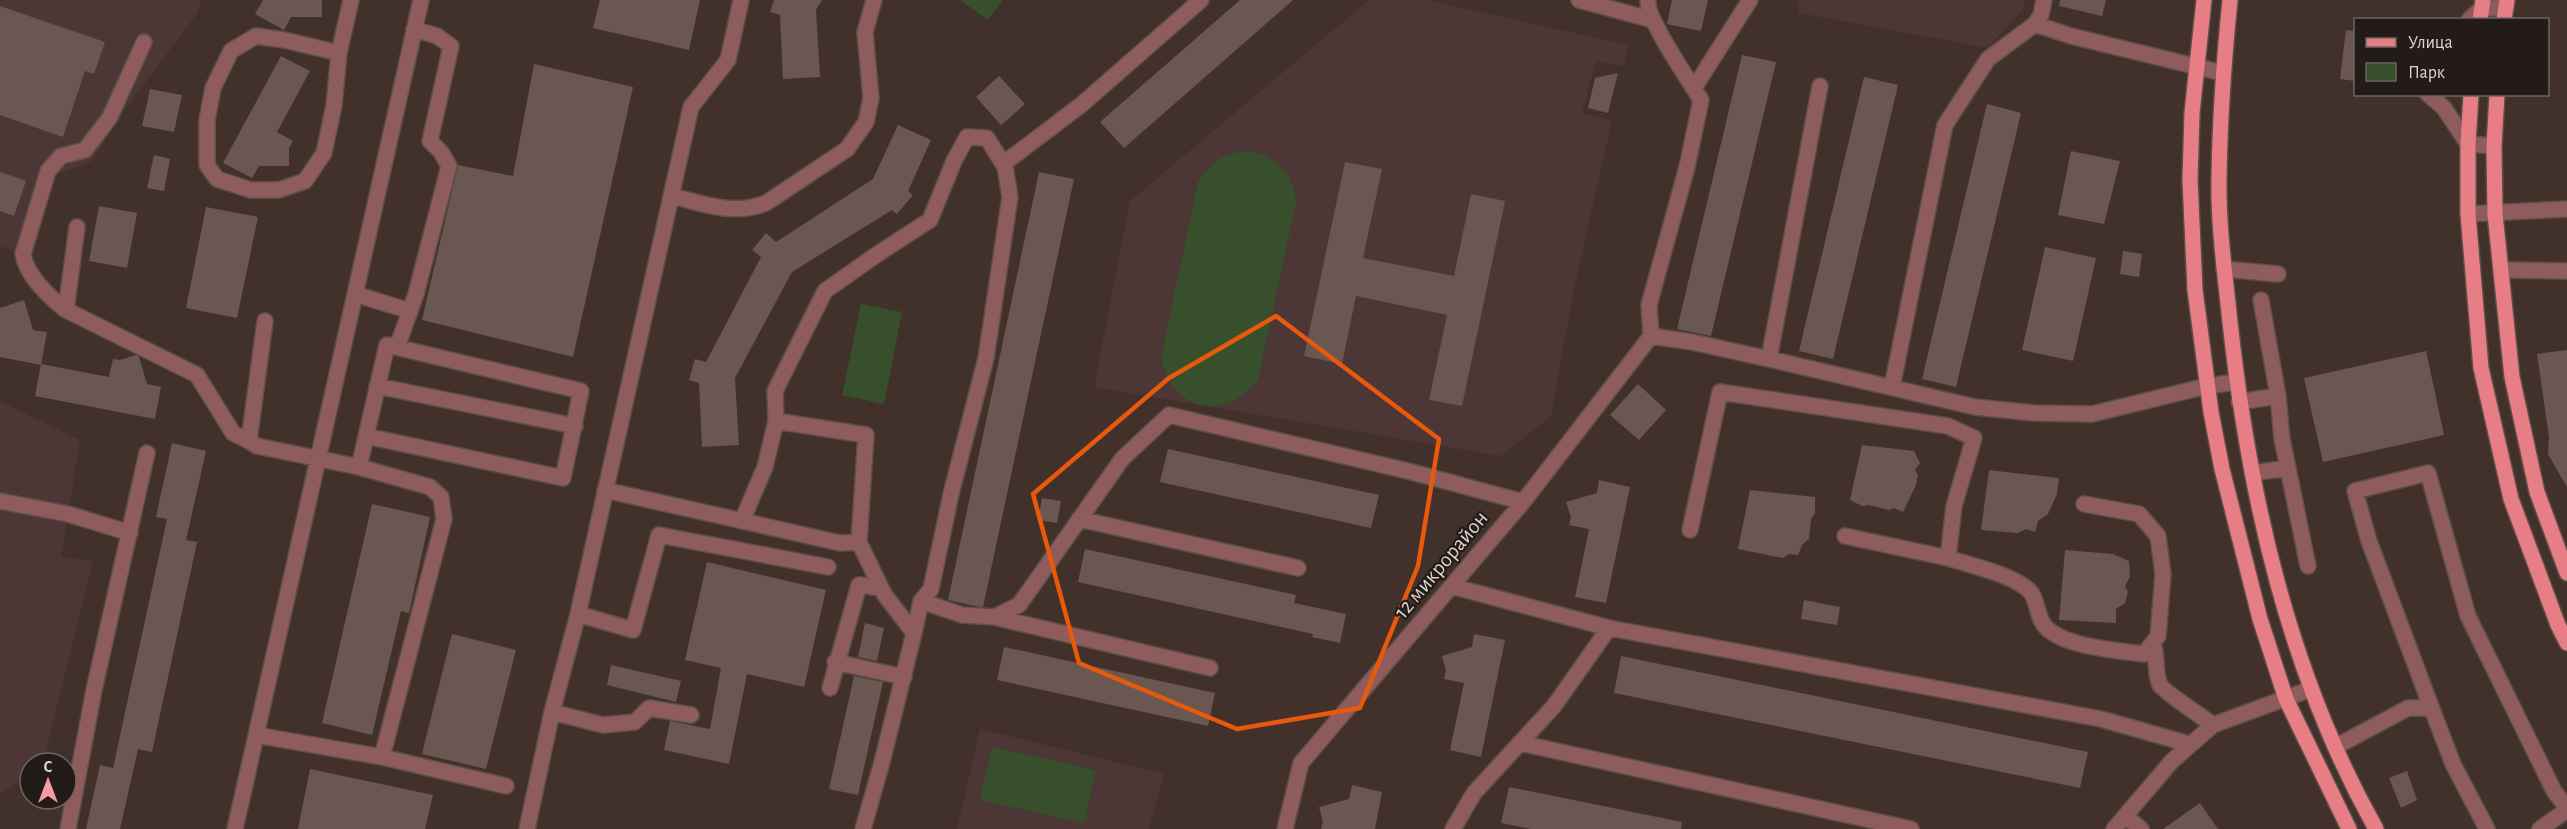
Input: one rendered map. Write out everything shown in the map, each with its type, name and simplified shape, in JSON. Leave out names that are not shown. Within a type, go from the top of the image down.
[{"type":"main road","points":[[2204,0],[2196,67],[2190,180],[2195,290],[2207,386],[2222,469],[2260,619],[2286,699],[2349,829]]},
{"type":"main road","points":[[2230,0],[2223,73],[2218,179],[2224,269],[2239,402],[2252,473],[2279,588],[2311,689],[2335,747],[2376,829]]},
{"type":"main road","points":[[2471,96],[2468,214],[2481,368],[2511,500],[2558,625],[2567,643]]},
{"type":"main road","points":[[2497,96],[2494,146],[2495,214],[2512,377],[2537,492],[2567,573]]},
{"type":"street","points":[[339,53],[256,36],[231,51],[213,88],[207,120],[207,165],[217,178],[251,190],[279,190],[305,181],[324,153],[334,105],[339,53],[351,0]]},
{"type":"street","points":[[235,829],[421,0]]},
{"type":"street","points":[[527,829],[552,712],[578,614],[692,107],[728,60],[741,0]]},
{"type":"street","points":[[672,196],[734,211],[751,209],[766,203],[847,150],[866,122],[871,98],[866,32],[874,0]]},
{"type":"street","points":[[1003,164],[1081,105],[1201,0]]},
{"type":"street","points":[[1579,0],[1653,20]]},
{"type":"street","points":[[1648,0],[1647,5],[1653,20],[1701,100],[1687,166],[1649,305],[1651,336],[1769,358],[1976,407],[2034,413],[2092,414],[2207,386],[2236,382]]},
{"type":"street","points":[[1694,88],[1750,0]]},
{"type":"street","points":[[1892,387],[1945,125],[1988,59],[2035,24],[2041,15],[2044,0]]},
{"type":"street","points":[[2478,12],[2506,9]]},
{"type":"street","points":[[2035,24],[2071,36],[2223,73]]},
{"type":"street","points":[[397,348],[416,294],[449,166],[441,152],[430,141],[451,46],[437,36],[414,29]]},
{"type":"street","points":[[144,42],[110,117],[84,150],[61,156],[48,171],[23,254],[24,262],[51,299],[66,310],[197,375],[233,433],[257,446],[359,467],[430,486],[441,497],[444,519],[382,757]]},
{"type":"street","points":[[1769,358],[1820,86]]},
{"type":"street","points":[[2430,96],[2444,108],[2468,144],[2494,146]]},
{"type":"street","points":[[742,521],[765,467],[776,421],[775,391],[825,291],[930,220],[954,160],[967,137],[987,138],[1003,164],[1010,197],[986,358],[951,494],[931,589],[921,601],[904,677],[863,829]]},
{"type":"street","points":[[2468,214],[2567,209]]},
{"type":"street","points":[[66,310],[77,227]]},
{"type":"street","points":[[2224,269],[2278,274]]},
{"type":"street","points":[[2501,270],[2567,271]]},
{"type":"street","points":[[355,294],[410,311]]},
{"type":"street","points":[[2261,300],[2278,396],[2282,439],[2308,566]]},
{"type":"street","points":[[249,441],[265,321]]},
{"type":"street","name":"12 микрорайон","points":[[1285,829],[1300,763],[1523,502],[1651,336]]},
{"type":"street","points":[[359,467],[366,436],[378,386],[387,345],[581,391],[563,478],[366,436]]},
{"type":"street","points":[[378,386],[574,426]]},
{"type":"street","points":[[1690,530],[1720,392],[1948,426],[1974,438],[1954,506],[1948,558]]},
{"type":"street","points":[[2239,402],[2278,396]]},
{"type":"street","points":[[994,617],[1019,605],[1122,459],[1169,415],[1408,471],[1523,502]]},
{"type":"street","points":[[776,421],[866,435],[859,542],[880,588],[914,633]]},
{"type":"street","points":[[68,829],[94,690],[147,453]]},
{"type":"street","points":[[2252,473],[2288,468]]},
{"type":"street","points":[[2487,829],[2453,764],[2369,541],[2355,491],[2428,473],[2468,616],[2554,791],[2567,809],[2540,829]]},
{"type":"street","points":[[605,490],[840,543],[859,542]]},
{"type":"street","points":[[0,501],[68,514],[130,532]]},
{"type":"street","points":[[1845,536],[1948,558],[2013,580],[2032,594],[2039,617],[2049,631],[2092,647],[2144,654],[2158,636],[2163,574],[2158,536],[2139,514],[2084,504]]},
{"type":"street","points":[[1079,519],[1298,568]]},
{"type":"street","points":[[578,614],[633,630],[658,535],[828,567]]},
{"type":"street","points":[[830,688],[859,585],[880,588]]},
{"type":"street","points":[[1451,586],[1609,628],[2101,719],[2189,744]]},
{"type":"street","points":[[921,601],[962,615],[994,617],[1210,668]]},
{"type":"street","points":[[1453,829],[1474,793],[1554,706],[1609,628]]},
{"type":"street","points":[[2153,643],[2157,656],[2156,674],[2161,687],[2213,726]]},
{"type":"street","points":[[836,662],[904,677]]},
{"type":"street","points":[[2114,829],[2189,744],[2213,726],[2311,689]]},
{"type":"street","points":[[2335,747],[2408,708],[2426,708],[2430,704]]},
{"type":"street","points":[[552,712],[603,724],[635,722],[649,708],[691,715]]},
{"type":"street","points":[[256,735],[382,757],[506,786]]},
{"type":"street","points":[[1520,743],[1911,829]]},
{"type":"street","points":[[2125,816],[2141,829]]},
{"type":"highlighted area","points":[[1276,316],[1439,439],[1418,566],[1360,708],[1237,729],[1079,663],[1033,494],[1169,378]]},
{"type":"shaded area","points":[[0,0],[201,0],[198,12],[122,114],[92,161],[56,175],[32,258],[0,246]]},
{"type":"shaded area","points":[[1369,0],[1427,0],[1628,45],[1624,66],[1596,61],[1582,113],[1612,120],[1573,294],[1551,416],[1501,456],[1094,387],[1130,201]]},
{"type":"shaded area","points":[[1798,0],[2025,0],[2023,9],[1988,48],[1799,13]]},
{"type":"shaded area","points":[[0,401],[80,440],[61,557],[93,561],[46,751],[18,751],[18,783],[0,794]]},
{"type":"shaded area","points":[[980,729],[1164,774],[1149,829],[957,829]]},
{"type":"green space","points":[[960,0],[1003,0],[988,20]]},
{"type":"green space","points":[[1248,151],[1268,157],[1282,168],[1291,183],[1296,203],[1258,379],[1245,393],[1231,402],[1216,406],[1202,405],[1188,400],[1177,390],[1167,376],[1161,358],[1198,182],[1213,164],[1225,156]]},
{"type":"green space","points":[[861,304],[902,312],[884,404],[842,395]]},
{"type":"green space","points":[[992,747],[1096,770],[1084,823],[980,800]]},
{"type":"building","points":[[263,0],[322,0],[322,17],[291,17],[284,30],[255,14]]},
{"type":"building","points":[[600,0],[700,0],[689,50],[593,28]]},
{"type":"building","points":[[774,0],[822,0],[816,10],[820,77],[783,79],[780,15],[770,12]]},
{"type":"building","points":[[1240,0],[1293,0],[1124,148],[1100,122]]},
{"type":"building","points":[[1672,0],[1708,0],[1701,31],[1667,24]]},
{"type":"building","points":[[2060,0],[2106,0],[2102,16],[2059,6]]},
{"type":"building","points":[[0,6],[105,42],[94,74],[85,71],[63,137],[0,115]]},
{"type":"building","points":[[2346,30],[2354,31],[2354,81],[2340,79]]},
{"type":"building","points":[[1742,55],[1776,62],[1711,336],[1677,329]]},
{"type":"building","points":[[281,56],[310,71],[277,132],[293,141],[289,148],[289,166],[259,166],[252,178],[223,163]]},
{"type":"building","points":[[534,64],[633,87],[573,357],[422,320],[458,165],[513,176]]},
{"type":"building","points":[[1618,73],[1608,113],[1588,108],[1595,78]]},
{"type":"building","points":[[999,76],[1025,104],[1001,125],[976,97]]},
{"type":"building","points":[[1864,77],[1898,85],[1833,359],[1799,351]]},
{"type":"building","points":[[150,89],[182,95],[174,132],[142,126]]},
{"type":"building","points":[[1987,104],[2021,113],[1956,387],[1922,379]]},
{"type":"building","points":[[898,125],[931,140],[908,191],[913,195],[897,214],[892,210],[792,272],[735,378],[739,445],[702,447],[699,383],[689,380],[695,359],[706,362],[761,257],[752,250],[766,233],[776,242],[873,179]]},
{"type":"building","points":[[2071,151],[2120,161],[2104,224],[2058,215]]},
{"type":"building","points":[[154,155],[170,159],[164,191],[147,188]]},
{"type":"building","points":[[1345,162],[1382,169],[1363,258],[1454,276],[1471,194],[1505,201],[1462,406],[1429,400],[1447,315],[1356,296],[1342,364],[1304,356]]},
{"type":"building","points":[[0,172],[26,181],[14,216],[0,211]]},
{"type":"building","points":[[1039,172],[1074,179],[983,607],[975,606],[948,600]]},
{"type":"building","points":[[99,206],[137,213],[127,268],[89,261]]},
{"type":"building","points":[[206,207],[258,217],[237,318],[186,308]]},
{"type":"building","points":[[2045,247],[2096,258],[2073,361],[2022,350]]},
{"type":"building","points":[[2123,251],[2142,254],[2139,277],[2120,274]]},
{"type":"building","points":[[24,300],[33,330],[47,332],[41,365],[0,357],[0,308]]},
{"type":"building","points":[[2567,350],[2567,487],[2548,454],[2549,437],[2537,354]]},
{"type":"building","points":[[2426,351],[2444,435],[2323,462],[2304,378]]},
{"type":"building","points":[[136,355],[139,357],[147,384],[161,387],[155,419],[35,396],[41,364],[109,377],[113,359],[120,360]]},
{"type":"building","points":[[1638,384],[1666,410],[1639,440],[1610,415]]},
{"type":"building","points":[[172,443],[206,451],[186,540],[197,542],[152,752],[138,749],[120,829],[86,829],[100,765],[113,768],[167,519],[156,517]]},
{"type":"building","points":[[1862,445],[1914,451],[1920,463],[1915,470],[1918,475],[1916,485],[1903,512],[1894,508],[1889,510],[1869,505],[1862,506],[1850,500]]},
{"type":"building","points":[[1168,449],[1379,495],[1371,528],[1160,482]]},
{"type":"building","points":[[1989,470],[2059,478],[2057,494],[2048,514],[2038,521],[2035,532],[2026,529],[2018,533],[1981,530]]},
{"type":"building","points":[[1599,480],[1630,487],[1606,603],[1575,597],[1589,529],[1569,525],[1571,517],[1566,502],[1597,493]]},
{"type":"building","points":[[1750,490],[1815,497],[1815,513],[1811,519],[1809,539],[1802,545],[1798,555],[1789,554],[1783,558],[1738,549]]},
{"type":"building","points":[[1042,498],[1061,501],[1057,523],[1038,520]]},
{"type":"building","points":[[372,504],[430,517],[409,613],[401,611],[372,735],[322,723]]},
{"type":"building","points":[[1085,549],[1296,595],[1294,603],[1346,614],[1340,643],[1312,637],[1313,634],[1078,582]]},
{"type":"building","points":[[2065,550],[2113,554],[2129,561],[2130,577],[2125,586],[2128,592],[2125,603],[2116,609],[2116,623],[2059,620]]},
{"type":"building","points":[[707,562],[826,590],[804,687],[747,674],[729,764],[664,750],[670,721],[710,729],[721,668],[685,660]]},
{"type":"building","points":[[1804,600],[1840,607],[1837,625],[1801,619]]},
{"type":"building","points":[[865,623],[884,628],[877,661],[858,657]]},
{"type":"building","points":[[452,634],[516,650],[486,769],[422,754]]},
{"type":"building","points":[[1474,634],[1505,640],[1481,757],[1450,750],[1464,683],[1444,679],[1446,671],[1442,656],[1472,647]]},
{"type":"building","points":[[1004,647],[1215,693],[1208,726],[997,680]]},
{"type":"building","points":[[1621,656],[2088,752],[2080,788],[1614,693]]},
{"type":"building","points":[[611,665],[681,681],[676,702],[607,685]]},
{"type":"building","points":[[854,676],[883,682],[858,795],[829,789]]},
{"type":"building","points":[[310,769],[433,795],[425,829],[298,829]]},
{"type":"building","points":[[2407,771],[2417,800],[2401,808],[2389,778]]},
{"type":"building","points":[[1352,785],[1382,792],[1375,829],[1321,829],[1323,822],[1319,807],[1349,799]]},
{"type":"building","points":[[1509,787],[1682,822],[1681,829],[1531,829],[1501,823]]},
{"type":"building","points":[[2200,803],[2218,829],[2163,829]]}]
